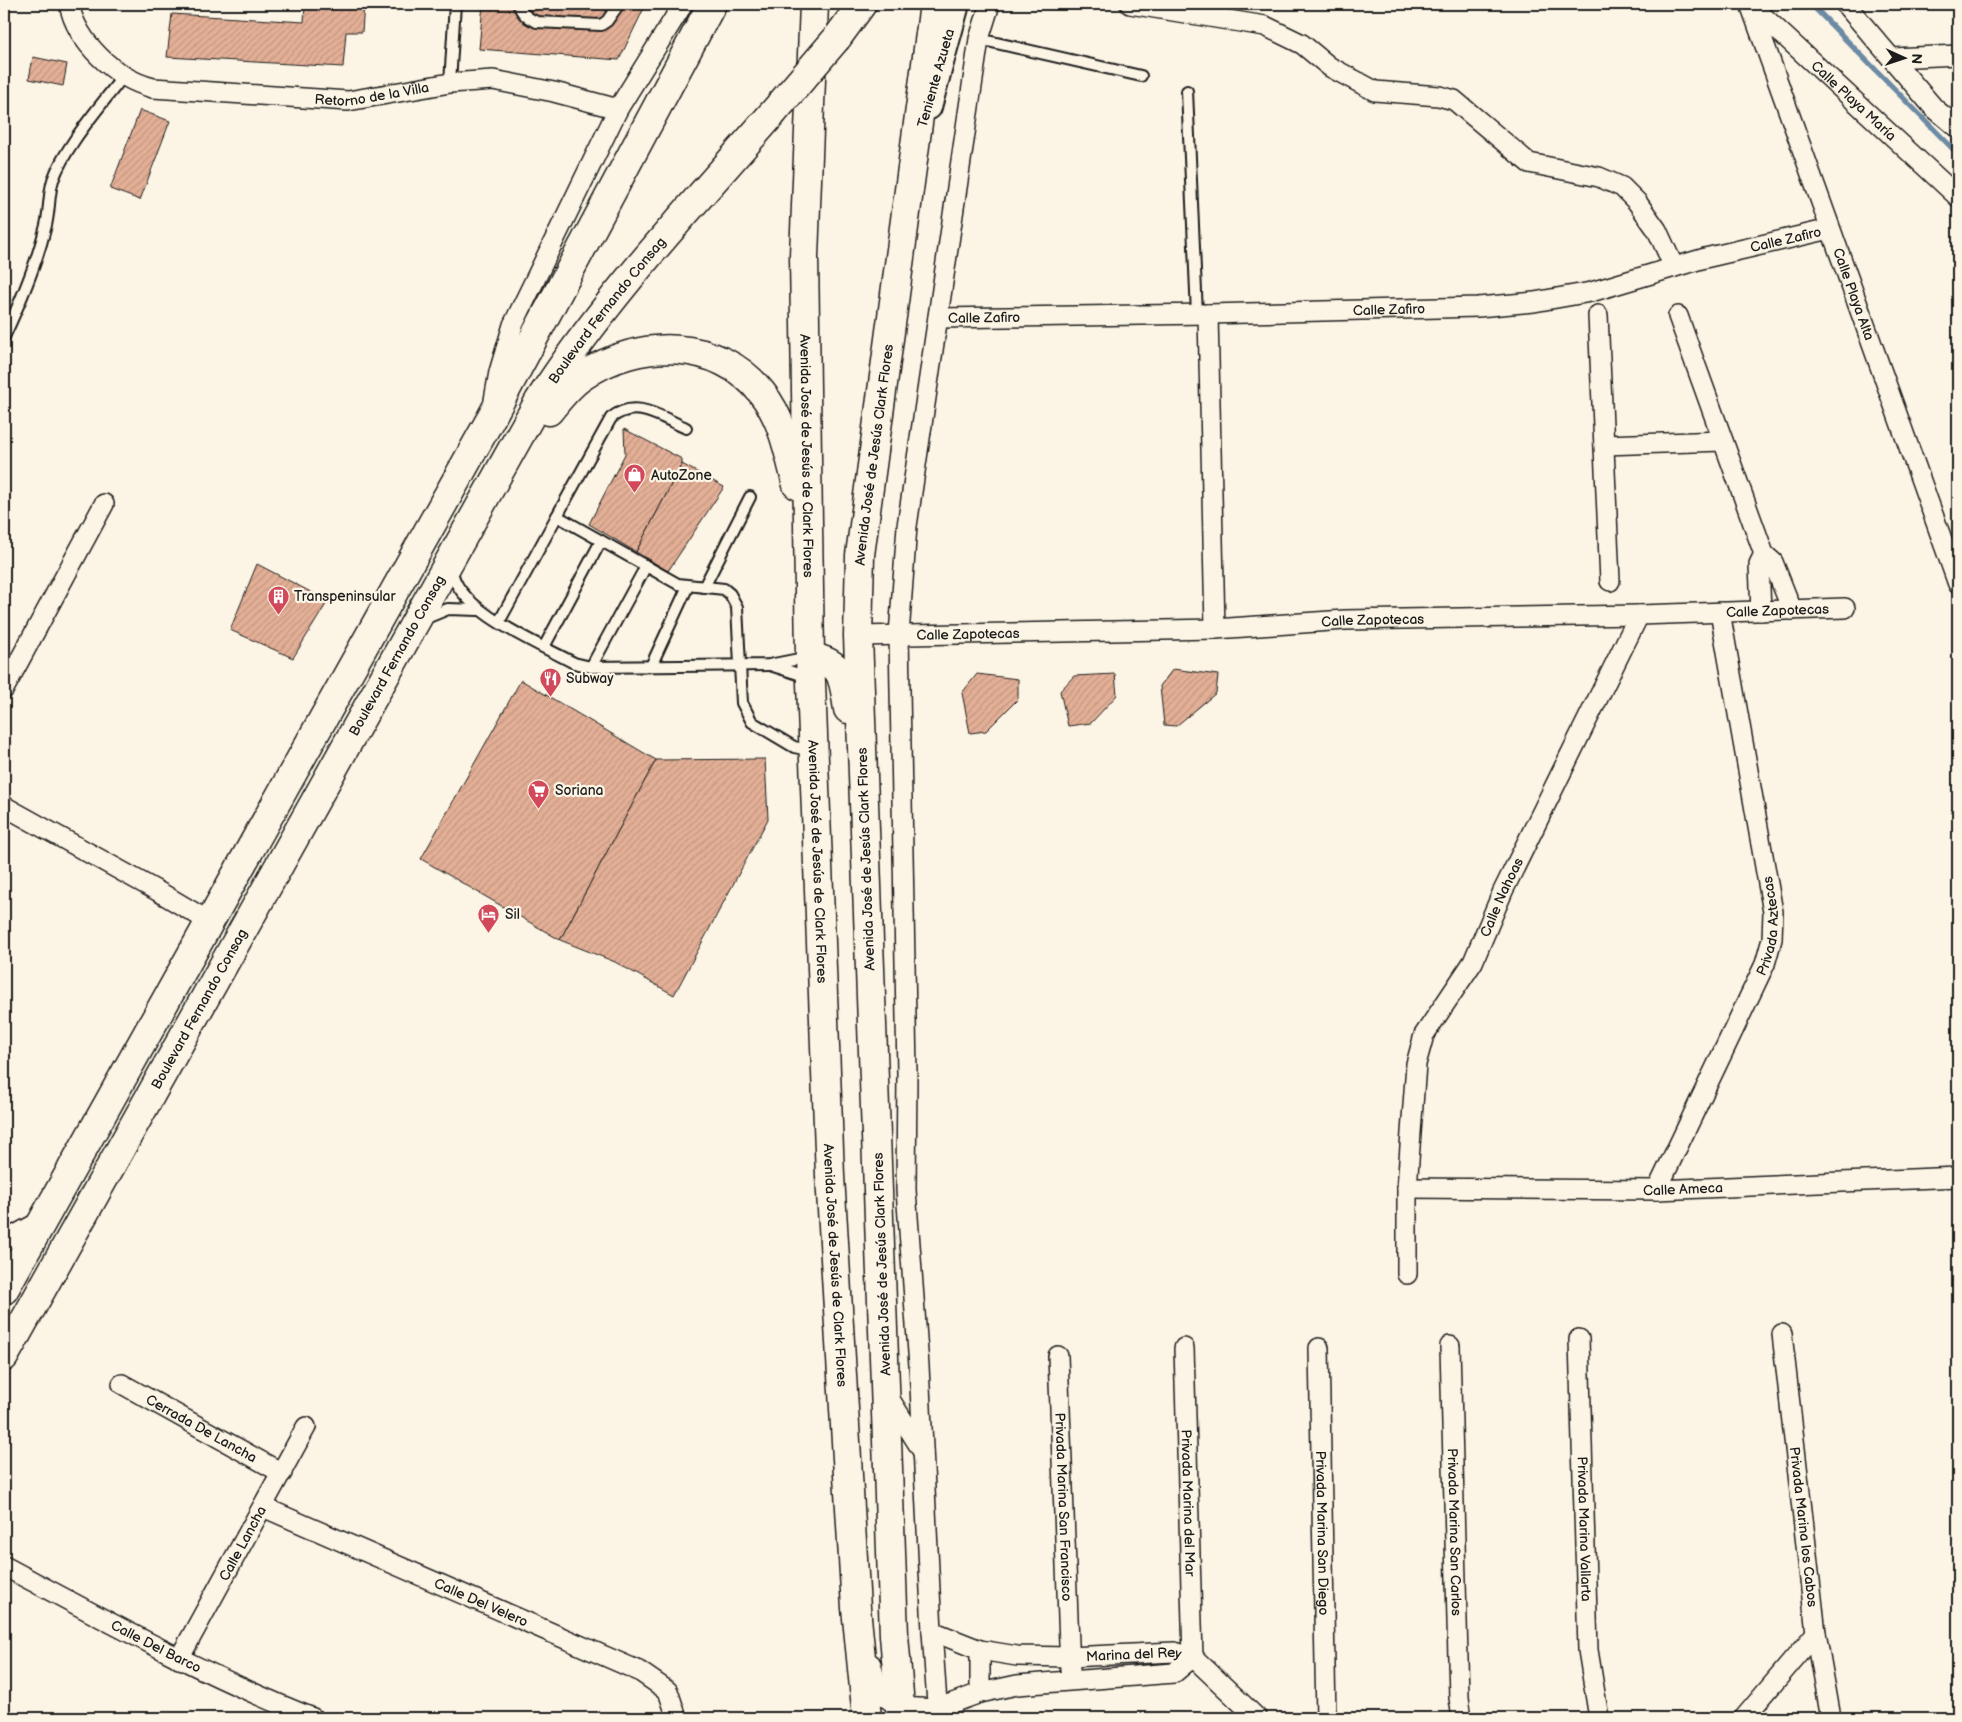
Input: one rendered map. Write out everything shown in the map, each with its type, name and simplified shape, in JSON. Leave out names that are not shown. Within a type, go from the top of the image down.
[{"type":"highway","points":[[4,1290],[490,420],[712,4]]},
{"type":"highway","name":"Avenida José de Jesús de Clark Flores","points":[[814,4],[804,256],[810,667],[830,1176],[856,1608],[867,1718]]},
{"type":"highway","name":"Boulevard Fernando Consag","points":[[4,1357],[511,450],[560,369],[599,314],[837,38],[862,4]]},
{"type":"highway","name":"Avenida José de Jesús Clark Flores","points":[[901,1713],[894,1635],[861,764],[858,636],[860,555],[934,4]]},
{"type":"highway","points":[[511,450],[582,376],[610,361],[636,352],[664,349],[682,350],[711,356],[749,378],[773,409],[788,451],[808,534]]},
{"type":"highway","points":[[810,667],[826,659],[839,672],[843,681],[861,764]]},
{"type":"highway","points":[[324,718],[352,735]]},
{"type":"street","name":"Retorno de la Villa","points":[[69,4],[77,28],[95,52],[140,84],[153,88],[348,101],[450,83],[493,80],[554,92],[618,109]]},
{"type":"street","points":[[490,420],[499,372],[513,325],[618,109],[683,4]]},
{"type":"street","name":"Teniente Azueta","points":[[914,152],[946,50],[957,4]]},
{"type":"street","points":[[856,1608],[879,1693],[901,1713],[937,1714],[906,1190],[907,1073],[899,635],[907,526],[979,39],[990,4]]},
{"type":"street","points":[[1130,4],[1265,26],[1302,44],[1330,67],[1375,92],[1439,96],[1454,100],[1529,163],[1599,176],[1622,187],[1637,202],[1657,230],[1674,268]]},
{"type":"street","name":"Calle Playa María","points":[[1750,4],[1958,197]]},
{"type":"street","name":"Calle Playa Alta","points":[[1750,4],[1958,584]]},
{"type":"street","points":[[1845,4],[1934,108],[1958,128]]},
{"type":"street","points":[[1892,58],[1958,55]]},
{"type":"street","name":"Calle Zafiro","points":[[938,318],[1478,307],[1534,302],[1591,292],[1674,268],[1830,229]]},
{"type":"street","points":[[1202,314],[1215,629]]},
{"type":"street","points":[[1598,315],[1610,581]]},
{"type":"street","points":[[1678,316],[1764,554],[1773,562],[1792,610]]},
{"type":"street","points":[[1604,445],[1723,441]]},
{"type":"street","points":[[4,689],[104,504]]},
{"type":"street","points":[[1761,611],[1760,564],[1764,554]]},
{"type":"street","name":"Calle Zapotecas","points":[[858,636],[1215,629],[1345,620],[1639,615],[1845,608]]},
{"type":"street","name":"Privada Aztecas","points":[[1657,1190],[1765,964],[1772,938],[1773,912],[1720,612]]},
{"type":"street","name":"Calle Nahoas","points":[[1407,1274],[1408,1188],[1416,1064],[1424,1035],[1472,962],[1503,891],[1639,615]]},
{"type":"street","points":[[4,806],[210,922]]},
{"type":"street","name":"Calle Ameca","points":[[1408,1188],[1657,1190],[1958,1177]]},
{"type":"street","points":[[4,1241],[41,1221]]},
{"type":"street","name":"Privada Marina los Cabos","points":[[1782,1334],[1816,1634],[1831,1718]]},
{"type":"street","name":"Privada Marina Vallarta","points":[[1579,1339],[1588,1650],[1599,1718]]},
{"type":"street","name":"Privada Marina San Carlos","points":[[1450,1346],[1459,1698],[1462,1718]]},
{"type":"street","name":"Privada Marina del Mar","points":[[1184,1348],[1193,1657]]},
{"type":"street","name":"Privada Marina San Diego","points":[[1319,1348],[1326,1718]]},
{"type":"street","name":"Privada Marina San Francisco","points":[[1058,1356],[1070,1680]]},
{"type":"street","name":"Cerrada De Lancha","points":[[122,1384],[282,1473]]},
{"type":"street","points":[[886,1393],[923,1453]]},
{"type":"street","name":"Calle Lancha","points":[[179,1659],[306,1427]]},
{"type":"street","name":"Calle Del Velero","points":[[263,1507],[639,1671],[668,1691],[677,1718]]},
{"type":"street","name":"Calle Del Barco","points":[[4,1566],[179,1659],[268,1701],[312,1718]]},
{"type":"street","name":"Marina del Rey","points":[[932,1631],[980,1650],[1017,1656],[1069,1658],[1174,1652],[1193,1657]]},
{"type":"street","points":[[1744,1718],[1816,1634]]},
{"type":"street","points":[[980,1650],[980,1693]]},
{"type":"street","points":[[1193,1657],[1257,1718]]},
{"type":"street","name":"Marina del Rey","points":[[937,1714],[980,1693],[1016,1685],[1174,1673],[1193,1657]]},
{"type":"lane","points":[[450,83],[455,4]]},
{"type":"lane","points":[[518,4],[522,13],[537,22],[601,25],[607,21],[618,4]]},
{"type":"lane","points":[[979,39],[1141,76]]},
{"type":"lane","points":[[4,337],[46,228],[49,198],[54,179],[70,149],[124,74]]},
{"type":"lane","points":[[1187,91],[1202,314]]},
{"type":"lane","points":[[500,622],[612,418],[622,409],[638,408],[686,428]]},
{"type":"lane","points":[[704,587],[750,497]]},
{"type":"lane","points":[[557,516],[678,584],[724,589],[730,594],[737,607],[742,704],[752,722],[794,747],[814,751]]},
{"type":"lane","points":[[544,646],[601,541]]},
{"type":"lane","points":[[452,558],[453,578],[459,591],[478,610],[574,663],[591,667],[740,665],[810,667]]},
{"type":"lane","points":[[591,667],[646,566]]},
{"type":"lane","points":[[651,666],[688,586]]},
{"type":"lane","points":[[410,633],[418,623],[438,612],[459,608],[478,610]]},
{"type":"lane","points":[[769,665],[810,667]]},
{"type":"building","points":[[305,4],[364,4],[362,32],[346,32],[343,67],[167,57],[172,14],[304,22]]},
{"type":"building","points":[[483,4],[646,4],[619,60],[479,49]]},
{"type":"building","points":[[33,57],[67,64],[63,86],[29,79]]},
{"type":"building","points":[[140,110],[170,121],[140,200],[110,189]]},
{"type":"building","name":"AutoZone","points":[[624,429],[682,459],[682,464],[636,552],[589,524],[625,454]]},
{"type":"building","points":[[682,464],[724,487],[668,571],[636,552]]},
{"type":"building","name":"Transpeninsular","points":[[257,564],[328,601],[293,658],[230,630]]},
{"type":"building","points":[[1173,669],[1218,675],[1216,693],[1176,726],[1164,725],[1160,686]]},
{"type":"building","points":[[977,674],[1018,679],[1018,699],[986,731],[970,733],[962,693]]},
{"type":"building","points":[[1115,674],[1117,695],[1091,723],[1068,726],[1060,691],[1074,676]]},
{"type":"building","name":"Soriana","points":[[521,680],[656,760],[560,940],[421,859]]},
{"type":"building","points":[[765,759],[768,819],[674,995],[615,962],[560,940],[656,760]]},
{"type":"waterway","points":[[1811,4],[1958,154]]},
{"type":"place","name":"AutoZone","points":[[635,494]]},
{"type":"place","name":"Transpeninsular","points":[[278,615]]},
{"type":"place","name":"Subway","points":[[550,697]]},
{"type":"place","name":"Soriana","points":[[539,809]]},
{"type":"place","name":"Sil","points":[[489,933]]}]
